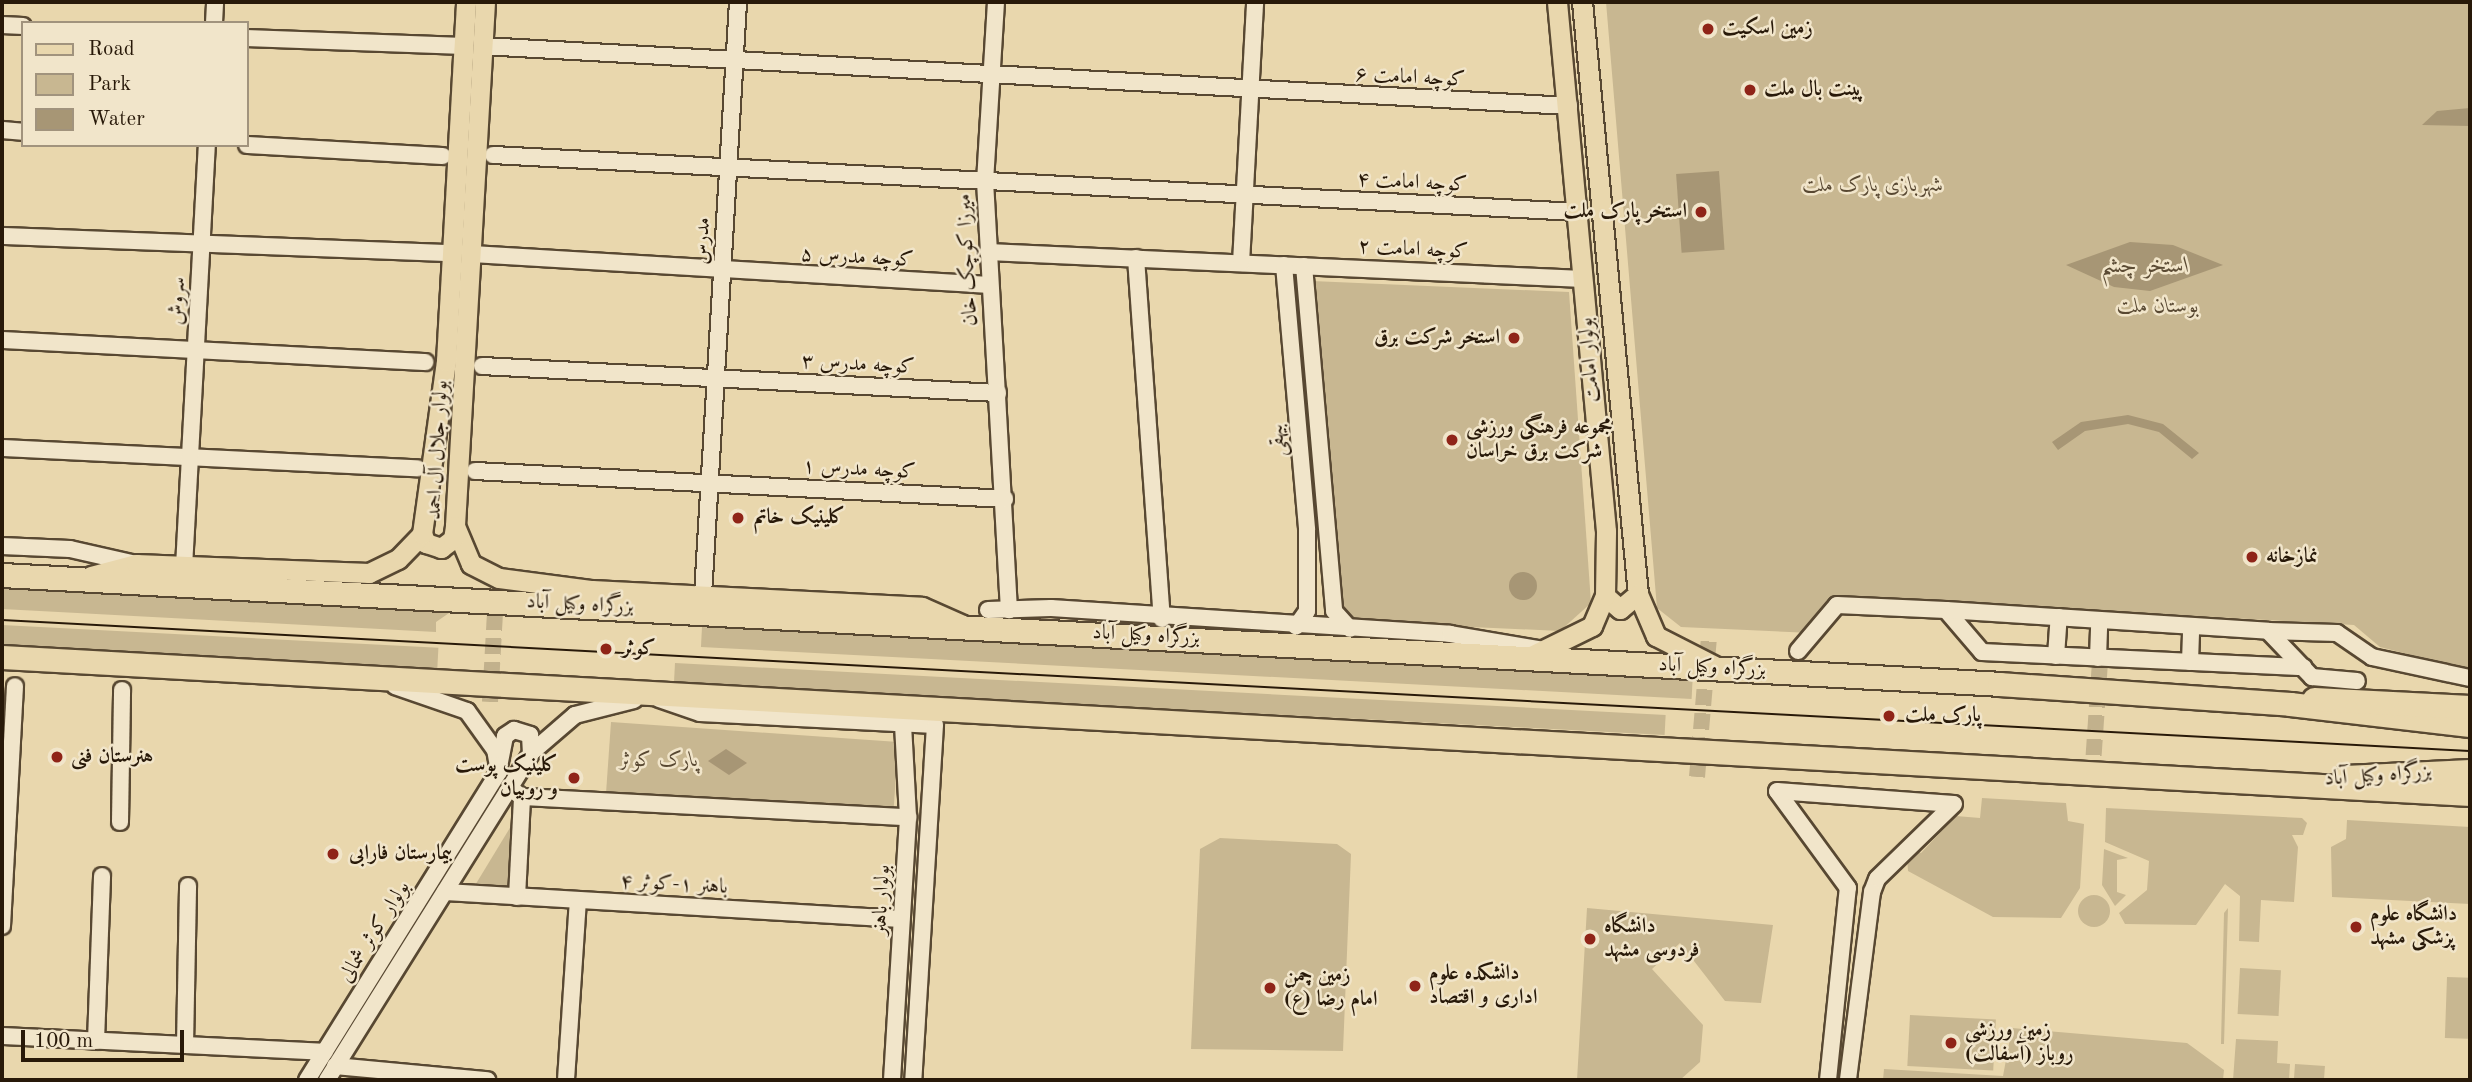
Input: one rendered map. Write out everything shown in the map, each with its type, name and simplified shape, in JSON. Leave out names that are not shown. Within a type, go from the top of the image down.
[{"type":"highway","points":[[2,561],[81,579]]},
{"type":"highway","name":"بزرگراه وکیل آباد","points":[[2,575],[1722,669],[2290,704],[2470,725]]},
{"type":"highway","name":"بزرگراه وکیل آباد","points":[[2,657],[654,697],[834,713],[2470,794]]},
{"type":"highway","points":[[8,679],[122,663]]},
{"type":"highway","name":"بزرگراه وکیل آباد","points":[[2290,704],[2329,695],[2470,707]]},
{"type":"highway","name":"بزرگراه وکیل آباد","points":[[2286,784],[2393,771],[2470,771]]},
{"type":"highway","points":[[2286,784],[2470,807]]},
{"type":"main road","name":"بولوار جلال آل احمد","points":[[466,2],[473,46],[470,102],[472,254],[455,526],[471,564],[499,578],[703,595],[922,607],[964,626]]},
{"type":"main road","name":"بولوار جلال آل احمد","points":[[473,46],[485,2]]},
{"type":"main road","name":"بولوار امامت","points":[[1525,658],[1549,651],[1592,626],[1605,596],[1606,531],[1569,106],[1556,2]]},
{"type":"main road","name":"بولوار امامت","points":[[1582,2],[1638,594],[1657,636],[1722,669]]},
{"type":"main road","name":"بولوار جلال آل احمد","points":[[81,579],[136,564],[369,573],[398,559],[422,534],[437,454],[451,253],[470,102]]},
{"type":"main road","points":[[422,534],[430,546],[441,548],[453,539],[455,526]]},
{"type":"main road","points":[[1605,596],[1620,610],[1638,594]]},
{"type":"street","points":[[214,21],[215,2]]},
{"type":"street","name":"مدرس","points":[[703,595],[738,2]]},
{"type":"street","name":"میرزا کوچک خان","points":[[996,2],[985,181],[1006,516],[1009,610]]},
{"type":"street","points":[[1241,263],[1255,2]]},
{"type":"street","points":[[2,25],[21,26]]},
{"type":"street","name":"کوچه امامت ۶","points":[[248,38],[473,46],[734,65],[1569,106]]},
{"type":"street","points":[[2,130],[21,132]]},
{"type":"street","points":[[248,145],[443,156]]},
{"type":"street","name":"سروش","points":[[184,567],[207,147]]},
{"type":"street","name":"کوچه امامت ۴","points":[[493,155],[1577,212]]},
{"type":"street","points":[[2,236],[202,247],[451,253]]},
{"type":"street","name":"کوچه امامت ۲","points":[[988,252],[1583,279]]},
{"type":"street","name":"کوچه مدرس ۵","points":[[472,254],[722,272],[990,285]]},
{"type":"street","points":[[1136,258],[1162,619]]},
{"type":"street","name":"بیهقی","points":[[1284,265],[1297,417],[1307,611]]},
{"type":"street","name":"بیهقی","points":[[1304,266],[1334,611]]},
{"type":"street","points":[[2,340],[425,362]]},
{"type":"street","name":"کوچه مدرس ۳","points":[[482,366],[998,393]]},
{"type":"street","points":[[1297,417],[1317,416]]},
{"type":"street","points":[[2,448],[418,468]]},
{"type":"street","name":"کوچه مدرس ۱","points":[[475,471],[1005,499]]},
{"type":"street","points":[[2,547],[70,550],[136,564]]},
{"type":"street","points":[[1798,651],[1837,605],[2337,634],[2372,657],[2470,678]]},
{"type":"street","points":[[988,610],[1051,608],[1162,619],[1508,640],[1549,651]]},
{"type":"street","points":[[1946,610],[1982,652],[2304,667]]},
{"type":"street","points":[[1296,627],[1307,611],[1324,617],[1334,611],[1350,629]]},
{"type":"street","points":[[2056,656],[2059,617]]},
{"type":"street","points":[[2098,658],[2099,620]]},
{"type":"street","points":[[2190,662],[2191,626]]},
{"type":"street","points":[[2268,631],[2312,677],[2357,681]]},
{"type":"street","points":[[2,915],[8,679]]},
{"type":"street","points":[[372,680],[467,711],[495,750],[499,772]]},
{"type":"street","points":[[120,821],[122,690]]},
{"type":"street","name":"بولوار کوثر شمالی","points":[[331,1073],[445,892],[516,793],[531,753],[584,712],[654,697]]},
{"type":"street","points":[[834,713],[903,724]]},
{"type":"street","name":"بولوار باهنر","points":[[892,1080],[908,817],[909,760],[903,724],[935,725],[930,759],[913,1080]]},
{"type":"street","points":[[499,772],[505,736],[514,730],[530,735],[531,753]]},
{"type":"street","points":[[909,760],[930,759]]},
{"type":"street","name":"بولوار کوثر شمالی","points":[[307,1080],[499,772]]},
{"type":"street","points":[[1828,1080],[1848,888],[1815,839],[1777,791],[1954,804],[1877,879],[1872,892],[1849,1080]]},
{"type":"street","points":[[517,897],[516,793],[908,817]]},
{"type":"street","points":[[96,1041],[102,876]]},
{"type":"street","points":[[185,1045],[188,886]]},
{"type":"street","name":"باهنر ۱-کوثر ۴","points":[[445,892],[901,919]]},
{"type":"street","points":[[566,1080],[578,900]]},
{"type":"street","points":[[898,979],[919,981]]},
{"type":"street","points":[[2,1036],[325,1052]]},
{"type":"street","points":[[331,1073],[487,1080]]},
{"type":"green space","name":"بوستان ملت","points":[[1606,2],[2470,2],[2470,670],[2380,647],[2354,625],[1838,595],[1812,633],[1681,627],[1657,608]]},
{"type":"green space","name":"مجموعه فرهنگی ورزشی شرکت برق خراسان","points":[[1312,281],[1569,292],[1591,603],[1560,631],[1340,621]]},
{"type":"green space","points":[[2,587],[452,611],[436,622],[436,632],[2,609]]},
{"type":"green space","points":[[2,625],[438,648],[437,669],[2,646]]},
{"type":"green space","points":[[702,627],[1693,679],[1692,699],[701,647]]},
{"type":"green space","points":[[675,663],[1666,715],[1665,735],[674,683]]},
{"type":"green space","name":"پارک کوثر","points":[[611,722],[898,742],[893,813],[606,793]]},
{"type":"green space","points":[[1982,798],[2066,803],[2068,821],[2084,824],[2080,888],[2061,918],[1993,917],[1908,871],[1907,857],[1915,850],[1921,853],[1956,816],[1980,818]]},
{"type":"green space","points":[[2106,808],[2302,818],[2307,823],[2303,835],[2292,835],[2298,847],[2294,902],[2261,900],[2259,942],[2239,941],[2240,896],[2225,884],[2196,925],[2125,924],[2119,913],[2147,890],[2149,861],[2105,842]]},
{"type":"green space","points":[[2347,820],[2470,827],[2470,904],[2332,897],[2331,847],[2346,839]]},
{"type":"green space","points":[[511,826],[509,889],[474,887]]},
{"type":"green space","name":"زمین چمن امام رضا (ع)","points":[[1220,838],[1337,844],[1351,854],[1343,1051],[1191,1049],[1200,849]]},
{"type":"green space","points":[[2104,849],[2128,858],[2117,860],[2117,892],[2126,895],[2115,906],[2102,885]]},
{"type":"green space","points":[[2094,895],[2106,899],[2110,911],[2106,923],[2094,927],[2082,923],[2078,911],[2082,899]]},
{"type":"green space","points":[[1587,908],[1773,925],[1761,1003],[1725,1001],[1680,943],[1652,969],[1703,1025],[1700,1062],[1680,1080],[1577,1080]]},
{"type":"green space","points":[[2228,908],[2224,1044],[2221,1044],[2224,913]]},
{"type":"green space","points":[[2240,968],[2281,970],[2279,1016],[2238,1014]]},
{"type":"green space","points":[[2447,977],[2470,978],[2468,1039],[2445,1038]]},
{"type":"green space","name":"زمین ورزشی روباز (آسفالت)","points":[[1910,1015],[1996,1020],[1993,1070],[1907,1066]]},
{"type":"green space","points":[[2012,1028],[2187,1043],[2224,1070],[2223,1080],[1883,1080],[1884,1069],[2003,1076]]},
{"type":"green space","points":[[2236,1039],[2278,1041],[2277,1063],[2290,1064],[2289,1080],[2233,1080]]},
{"type":"green space","points":[[2295,1064],[2325,1066],[2324,1080],[2294,1080]]},
{"type":"water","points":[[2470,108],[2470,126],[2422,125],[2437,111]]},
{"type":"water","name":"استخر پارک ملت","points":[[1719,171],[1725,250],[1682,253],[1676,174]]},
{"type":"water","name":"استخر چشم","points":[[2130,242],[2173,245],[2223,265],[2150,291],[2114,287],[2066,265]]},
{"type":"water","points":[[2128,415],[2163,424],[2199,453],[2192,459],[2159,432],[2128,424],[2085,431],[2058,450],[2052,442],[2081,422]]},
{"type":"water","points":[[1523,572],[1533,576],[1537,586],[1533,596],[1523,600],[1513,596],[1509,586],[1513,576]]},
{"type":"water","points":[[726,749],[747,763],[729,775],[708,761]]},
{"type":"tunnel","points":[[490,702],[496,593]]},
{"type":"tunnel","points":[[1697,777],[1709,636]]},
{"type":"tunnel","points":[[2092,779],[2100,661]]},
{"type":"tram line","points":[[2,620],[2470,751]]},
{"type":"place","name":"زمین اسکیت","points":[[1708,29]]},
{"type":"place","name":"پینت بال ملت","points":[[1750,90]]},
{"type":"place","name":"استخر پارک ملت","points":[[1701,212]]},
{"type":"place","name":"استخر شرکت برق","points":[[1514,338]]},
{"type":"place","name":"مجموعه فرهنگی ورزشی شرکت برق خراسان","points":[[1452,440]]},
{"type":"place","name":"کلینیک خاتم","points":[[738,518]]},
{"type":"place","name":"نمازخانه","points":[[2252,557]]},
{"type":"place","name":"کوثر","points":[[606,649]]},
{"type":"place","name":"پارک ملت","points":[[1889,716]]},
{"type":"place","name":"هنرستان فنی","points":[[57,757]]},
{"type":"place","name":"کلینیک پوست و روبیان","points":[[574,778]]},
{"type":"place","name":"بیمارستان فارابی","points":[[333,854]]},
{"type":"place","name":"دانشگاه علوم پزشکی مشهد","points":[[2356,927]]},
{"type":"place","name":"دانشگاه فردوسی مشهد","points":[[1590,939]]},
{"type":"place","name":"دانشکده علوم اداری و اقتصاد","points":[[1415,986]]},
{"type":"place","name":"زمین چمن امام رضا (ع)","points":[[1270,988]]},
{"type":"place","name":"زمین ورزشی روباز (آسفالت)","points":[[1951,1043]]},
{"type":"park label","name":"شهربازی پارک ملت","points":[[1873,186]]}]
